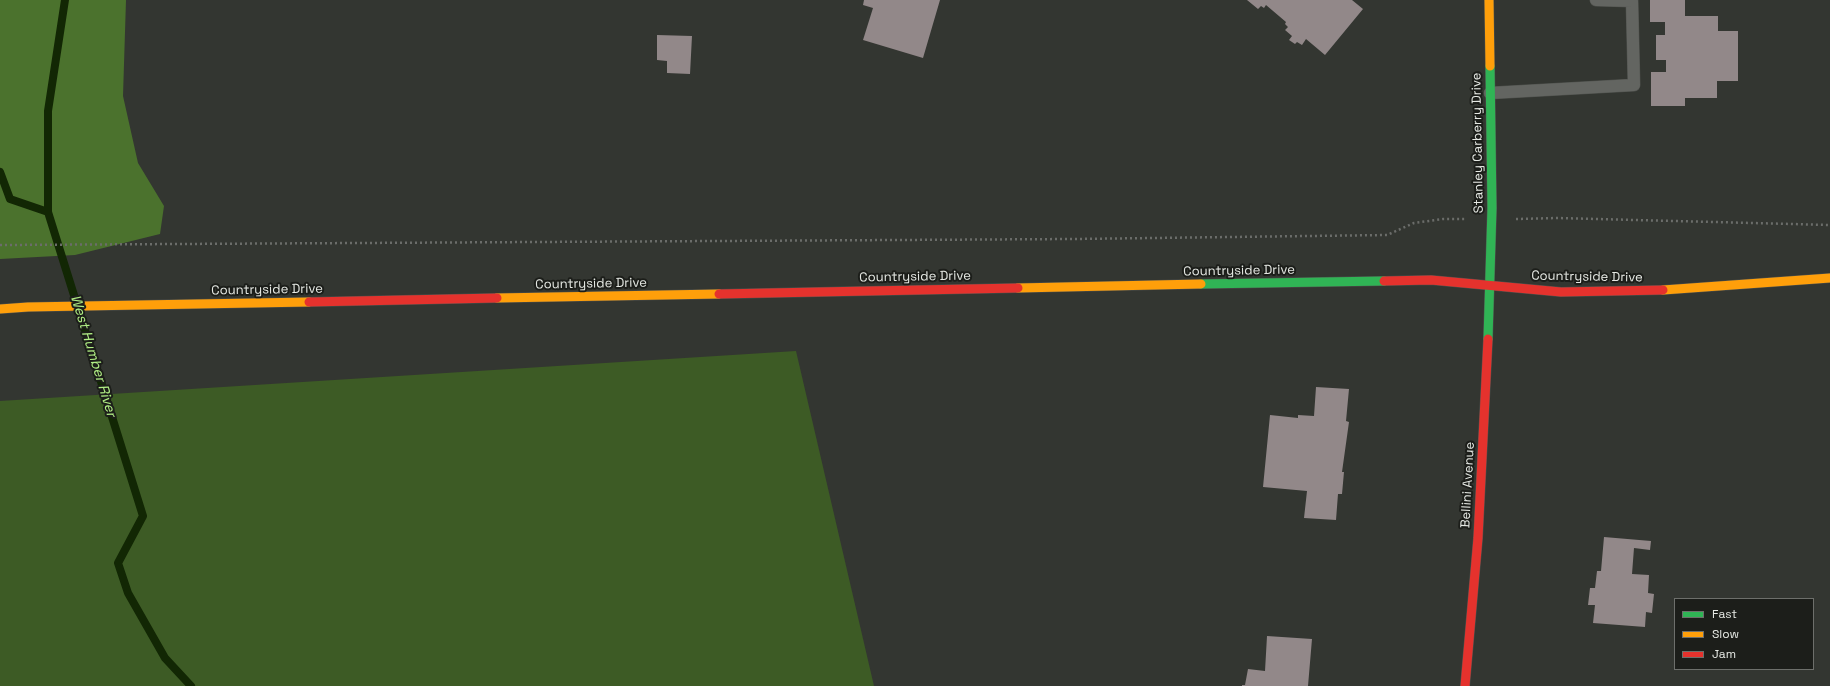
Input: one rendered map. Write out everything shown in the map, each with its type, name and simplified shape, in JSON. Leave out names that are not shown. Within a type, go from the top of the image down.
[{"type":"main road","name":"Stanley Carberry Drive","points":[[1489,0],[1492,208],[1490,286]]},
{"type":"main road","name":"Countryside Drive","points":[[0,309],[28,307],[1423,280],[1561,292],[1678,290],[1713,286],[1830,278]]},
{"type":"main road","name":"Bellini Avenue","points":[[1465,686],[1478,538],[1488,357],[1490,286]]},
{"type":"lane","points":[[1490,93],[1634,85],[1632,1],[1596,0]]},
{"type":"path","points":[[1529,218],[1830,225]]},
{"type":"path","points":[[0,245],[1074,239],[1387,235],[1414,223],[1455,219]]},
{"type":"green space","points":[[0,0],[126,0],[123,96],[138,163],[164,206],[160,234],[75,255],[0,259]]},
{"type":"green space","points":[[796,351],[874,686],[0,686],[0,401]]},
{"type":"building","points":[[864,0],[940,0],[923,58],[863,40],[873,8],[863,5]]},
{"type":"building","points":[[1247,0],[1352,0],[1363,9],[1325,55],[1306,39],[1302,45],[1297,42],[1295,44],[1289,40],[1292,36],[1285,30],[1288,27],[1285,24],[1286,22],[1266,5],[1264,8],[1261,6],[1258,9]]},
{"type":"building","points":[[1650,0],[1685,0],[1685,16],[1718,16],[1718,31],[1738,31],[1738,81],[1717,81],[1717,98],[1685,98],[1685,106],[1651,106],[1651,72],[1666,72],[1666,60],[1656,60],[1656,35],[1665,35],[1665,22],[1650,22]]},
{"type":"building","points":[[657,35],[692,36],[690,74],[667,73],[667,61],[657,60]]},
{"type":"building","points":[[1316,387],[1349,389],[1346,421],[1349,422],[1342,472],[1344,472],[1342,494],[1338,494],[1336,520],[1304,518],[1307,491],[1263,487],[1270,415],[1298,418],[1298,415],[1314,416]]},
{"type":"building","points":[[1604,537],[1651,541],[1650,550],[1634,548],[1632,574],[1649,575],[1648,593],[1654,594],[1652,613],[1646,612],[1645,627],[1593,623],[1595,605],[1588,605],[1590,588],[1595,588],[1597,571],[1601,571]]},
{"type":"building","points":[[1267,636],[1312,639],[1308,686],[1242,686],[1245,685],[1248,669],[1265,671]]},
{"type":"waterway","name":"West Humber River","points":[[65,0],[48,111],[48,212],[143,516],[118,563],[128,593],[165,658],[191,686]]},
{"type":"waterway","points":[[0,172],[10,199],[48,212]]},
{"type":"traffic: fast","points":[[1488,339],[1492,208],[1490,66]]},
{"type":"traffic: fast","points":[[1201,284],[1384,281]]},
{"type":"traffic: slow","points":[[1489,0],[1490,66]]},
{"type":"traffic: slow","points":[[1663,290],[1830,278]]},
{"type":"traffic: slow","points":[[1018,288],[1201,284]]},
{"type":"traffic: slow","points":[[497,298],[719,294]]},
{"type":"traffic: slow","points":[[0,309],[28,307],[309,302]]},
{"type":"traffic: jam","points":[[1384,281],[1431,280],[1561,292],[1663,290]]},
{"type":"traffic: jam","points":[[719,294],[1018,288]]},
{"type":"traffic: jam","points":[[309,302],[497,298]]},
{"type":"traffic: jam","points":[[1465,686],[1478,538],[1488,339]]}]
